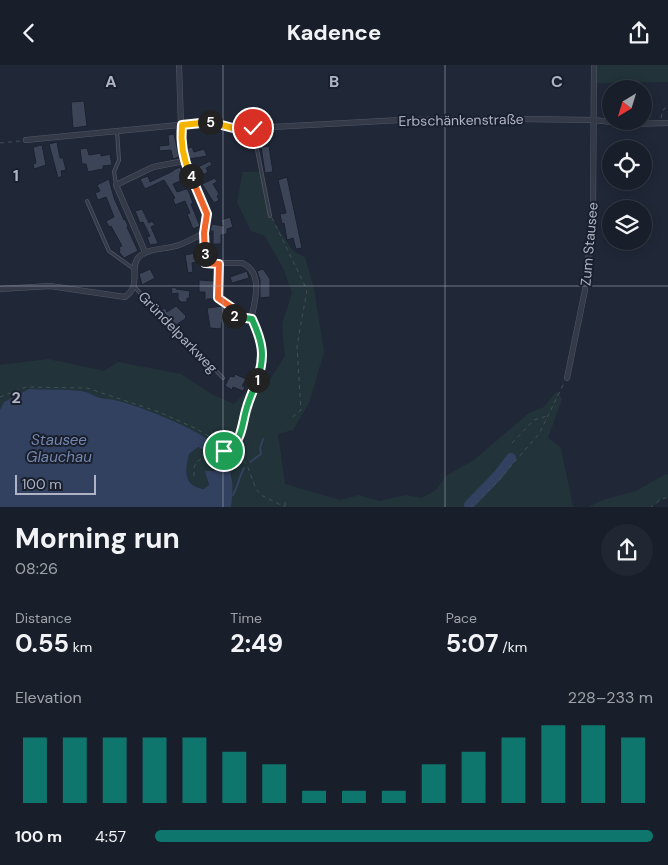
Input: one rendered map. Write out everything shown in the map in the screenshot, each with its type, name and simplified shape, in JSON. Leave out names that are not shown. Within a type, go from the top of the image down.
[{"type":"street","points":[[179,65],[182,125],[180,141],[184,161],[207,214],[204,233],[205,263],[242,263],[247,265],[256,280],[252,319],[234,317],[231,307],[218,298],[219,264]]},
{"type":"street","name":"Zum Stausee","points":[[567,378],[585,290],[593,213],[594,65]]},
{"type":"street","name":"Erbschänkenstraße","points":[[26,141],[209,122],[233,128],[401,121],[520,119],[594,120],[629,124],[668,123]]},
{"type":"street","points":[[184,161],[153,167],[116,185],[145,252],[178,245],[204,233]]},
{"type":"street","name":"Gründelparkweg","points":[[0,289],[50,286],[125,297],[131,293],[134,286],[136,261],[145,252]]},
{"type":"lane","points":[[253,128],[270,215]]},
{"type":"lane","points":[[116,185],[114,172],[119,160],[117,131]]},
{"type":"lane","points":[[87,201],[109,251],[135,270]]},
{"type":"lane","name":"Gründelparkweg","points":[[134,286],[163,319],[223,378]]},
{"type":"path","points":[[661,123],[660,115],[668,106]]},
{"type":"path","points":[[0,143],[26,141]]},
{"type":"path","points":[[270,215],[307,290],[297,346],[301,410],[292,418]]},
{"type":"path","points":[[194,476],[196,462],[206,456],[232,447],[241,434],[247,407],[262,366],[260,337],[252,319]]},
{"type":"path","points":[[470,507],[497,482],[539,434],[567,378]]},
{"type":"path","points":[[0,397],[26,387],[88,389],[159,413],[196,429],[223,445],[232,447],[247,465],[256,489],[261,495],[286,507]]},
{"type":"path","points":[[512,443],[534,420],[548,416]]},
{"type":"path","points":[[223,445],[224,451]]},
{"type":"path","points":[[650,507],[668,497]]},
{"type":"path","points":[[285,499],[286,507]]},
{"type":"shaded area","points":[[594,65],[668,65],[668,82],[652,82],[652,80],[602,80],[602,83],[594,83]]},
{"type":"shaded area","points":[[243,172],[261,172],[270,216],[293,251],[305,257],[314,289],[324,352],[309,403],[293,430],[278,434],[285,484],[340,500],[359,495],[379,501],[406,495],[422,498],[436,490],[446,476],[474,460],[529,413],[544,407],[557,391],[562,399],[548,438],[561,448],[573,507],[231,507],[232,479],[230,467],[214,444],[156,414],[119,401],[97,397],[84,391],[29,389],[4,402],[0,410],[0,365],[48,359],[104,371],[118,362],[181,374],[213,395],[234,404],[250,388],[267,384],[285,356],[282,324],[292,293],[284,270],[265,236],[251,231],[237,202]]},
{"type":"shaded area","points":[[198,447],[211,454],[222,471],[216,470],[207,478],[209,486],[205,489],[193,485],[187,477],[189,454]]},
{"type":"shaded area","points":[[668,474],[668,497],[660,500],[652,507],[588,507],[603,500],[636,491]]},
{"type":"water","name":"Stausee Glauchau","points":[[29,389],[82,391],[97,397],[130,404],[175,422],[215,444],[226,458],[232,479],[231,507],[0,507],[0,410],[4,402]],"holes":[[[198,447],[211,454],[222,471],[205,471],[209,485],[204,489],[192,485],[186,472],[189,454]]]},
{"type":"building","points":[[84,101],[87,126],[73,128],[71,102]]},
{"type":"building","points":[[174,134],[179,157],[173,159],[171,150],[160,151],[159,146],[169,145],[168,135]]},
{"type":"building","points":[[57,142],[60,158],[63,158],[66,170],[61,171],[62,176],[58,178],[49,144]]},
{"type":"building","points":[[42,145],[46,165],[34,169],[33,164],[36,163],[33,147]]},
{"type":"building","points":[[269,146],[273,172],[265,173],[261,147]]},
{"type":"building","points":[[192,147],[194,152],[204,149],[207,156],[189,159],[186,149]]},
{"type":"building","points":[[87,148],[89,155],[101,153],[101,156],[110,154],[112,165],[103,166],[103,169],[88,172],[86,164],[82,164],[80,149]]},
{"type":"building","points":[[210,161],[212,165],[206,168],[208,172],[199,177],[194,169]]},
{"type":"building","points":[[180,167],[185,179],[173,184],[177,192],[188,190],[193,203],[191,204],[200,226],[193,229],[187,214],[190,213],[185,201],[175,205],[173,199],[175,198],[164,180],[145,189],[140,179],[148,176],[150,182]]},
{"type":"building","points":[[287,177],[302,248],[296,249],[293,238],[287,240],[284,223],[282,224],[280,214],[286,213],[278,180]]},
{"type":"building","points":[[215,178],[217,182],[213,184],[219,194],[217,196],[219,200],[214,203],[202,184]]},
{"type":"building","points":[[109,179],[114,198],[138,251],[124,258],[119,252],[119,247],[122,246],[111,226],[109,227],[106,221],[114,217],[106,197],[98,200],[95,193],[100,191],[97,185]]},
{"type":"building","points":[[142,209],[149,223],[152,221],[155,225],[151,227],[158,243],[154,245],[150,245],[147,237],[150,236],[143,222],[140,223],[135,211]]},
{"type":"building","points":[[230,217],[233,227],[227,229],[227,234],[221,235],[221,244],[213,244],[213,231],[210,231],[212,224],[223,226],[221,220]]},
{"type":"building","points":[[195,253],[196,262],[192,263],[193,272],[188,273],[185,255]]},
{"type":"building","points":[[150,269],[155,278],[142,285],[139,274]]},
{"type":"building","points":[[263,269],[270,279],[270,297],[260,298],[260,280],[257,271]]},
{"type":"building","points":[[247,271],[249,278],[232,283],[230,277]]},
{"type":"building","points":[[199,280],[215,281],[215,299],[207,299],[205,301],[205,292],[199,292]]},
{"type":"building","points":[[176,287],[176,289],[190,291],[187,302],[181,302],[178,299],[178,293],[172,294],[171,288]]},
{"type":"building","points":[[176,306],[186,316],[185,319],[176,325],[161,310],[165,308],[167,312]]},
{"type":"building","points":[[223,306],[224,312],[228,312],[231,321],[222,322],[221,329],[210,328],[207,308]]},
{"type":"building","points":[[235,374],[246,379],[242,386],[245,387],[243,391],[233,387],[232,390],[225,386],[230,376],[234,377]]},
{"type":"waterway","points":[[250,462],[261,454],[260,448],[263,439]]},
{"type":"waterway","points":[[469,505],[498,475],[511,458]]},
{"type":"waterway","points":[[233,495],[244,468]]},
{"type":"route","points":[[224,451],[232,447],[241,434],[247,407],[262,366],[260,337],[252,319],[234,317],[231,307],[218,298],[219,264],[205,263],[204,233],[207,214],[184,161],[180,141],[182,125],[209,122],[233,128],[253,128]]}]
